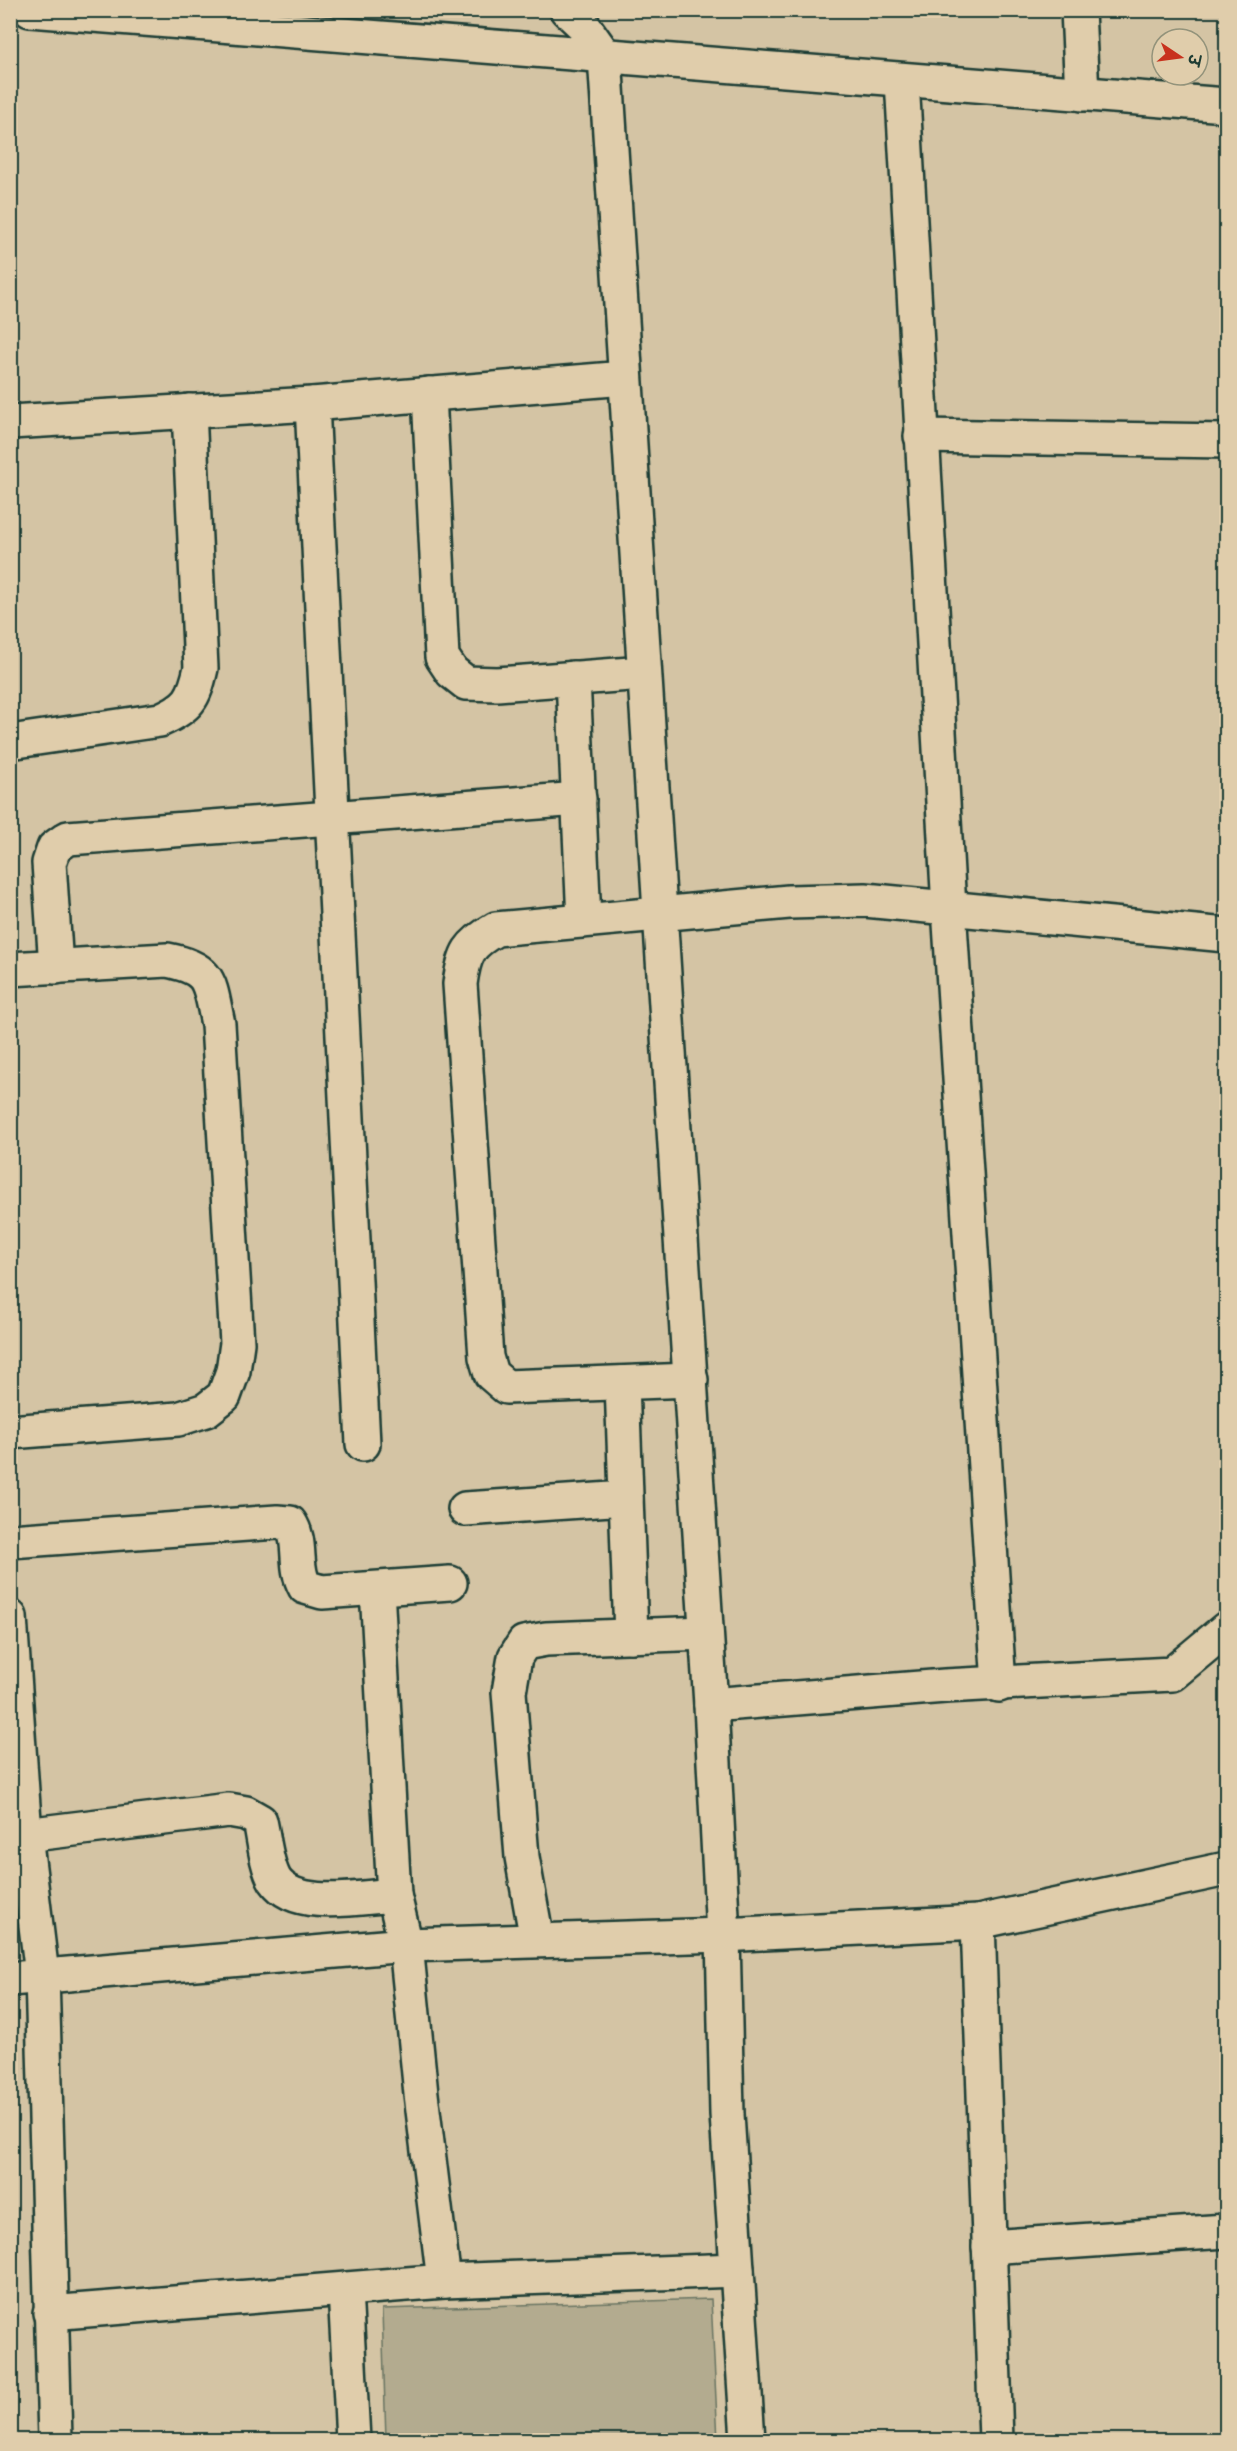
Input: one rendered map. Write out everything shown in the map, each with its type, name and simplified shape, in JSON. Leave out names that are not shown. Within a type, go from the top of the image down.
[{"type":"street","points":[[30,10],[179,16],[605,56],[1227,105]]},
{"type":"street","points":[[567,10],[582,25],[605,56],[711,1705],[723,1935],[727,2114],[748,2440]]},
{"type":"street","points":[[1078,10],[1082,94]]},
{"type":"street","points":[[902,80],[949,908],[999,1685]]},
{"type":"street","points":[[10,422],[312,404],[625,378]]},
{"type":"street","points":[[429,394],[442,657],[452,672],[466,683],[497,684],[644,673]]},
{"type":"street","points":[[312,404],[363,1444]]},
{"type":"street","points":[[10,742],[160,720],[183,710],[195,692],[201,668],[189,411]]},
{"type":"street","points":[[921,436],[1227,441]]},
{"type":"street","points":[[573,678],[584,920]]},
{"type":"street","points":[[56,967],[49,863],[54,848],[68,838],[332,816],[579,799]]},
{"type":"street","points":[[691,1380],[506,1387],[491,1374],[486,1357],[460,984],[463,960],[476,940],[496,929],[660,912],[789,902],[865,900],[1227,935]]},
{"type":"street","points":[[10,969],[167,960],[192,965],[209,981],[218,1024],[237,1343],[233,1371],[224,1396],[206,1410],[178,1419],[10,1432]]},
{"type":"street","points":[[622,1383],[631,1636]]},
{"type":"street","points":[[465,1509],[626,1498]]},
{"type":"street","points":[[10,1541],[277,1522],[290,1523],[297,1534],[298,1575],[305,1587],[322,1592],[450,1583]]},
{"type":"street","points":[[376,1588],[394,1895],[406,1945],[421,2094],[444,2281]]},
{"type":"street","points":[[10,1617],[25,1835],[26,1977],[50,2313],[55,2440]]},
{"type":"street","points":[[711,1705],[945,1686],[999,1685],[1172,1674],[1227,1629]]},
{"type":"street","points":[[537,1940],[522,1857],[509,1692],[515,1657],[524,1643],[546,1639],[706,1634]]},
{"type":"street","points":[[25,1835],[229,1810],[260,1821],[274,1878],[286,1893],[307,1899],[394,1895]]},
{"type":"street","points":[[26,1977],[406,1945],[723,1935],[978,1922],[1227,1869]]},
{"type":"street","points":[[978,1922],[996,2440]]},
{"type":"street","points":[[989,2247],[1227,2231]]},
{"type":"street","points":[[50,2313],[444,2281],[737,2270]]},
{"type":"street","points":[[345,2290],[353,2440]]},
{"type":"shaded area","points":[[711,2299],[718,2440],[386,2440],[382,2309]]}]
